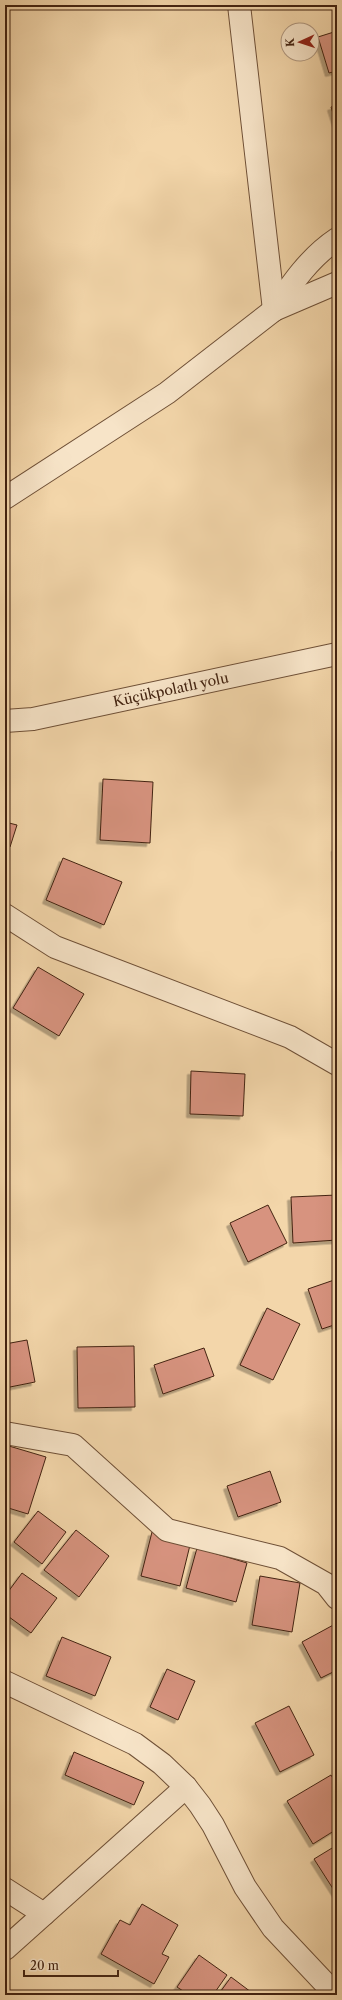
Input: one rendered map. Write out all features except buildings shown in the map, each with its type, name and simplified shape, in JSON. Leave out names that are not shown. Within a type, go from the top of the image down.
[{"type":"street","points":[[239,5],[274,310]]},
{"type":"street","points":[[274,310],[297,276],[322,249],[337,238]]},
{"type":"street","points":[[5,498],[167,393],[274,310],[337,283]]},
{"type":"street","name":"Küçükpolatlı yolu","points":[[5,721],[33,719],[337,654]]},
{"type":"street","points":[[5,916],[54,947],[290,1037],[337,1064]]},
{"type":"street","points":[[5,1433],[73,1445],[168,1530],[280,1558],[326,1584],[337,1598]]},
{"type":"street","points":[[5,1682],[135,1744],[162,1764],[186,1787],[208,1818],[245,1887],[273,1928],[336,1995]]},
{"type":"street","points":[[5,1949],[186,1787]]},
{"type":"street","points":[[5,1889],[44,1914]]}]
